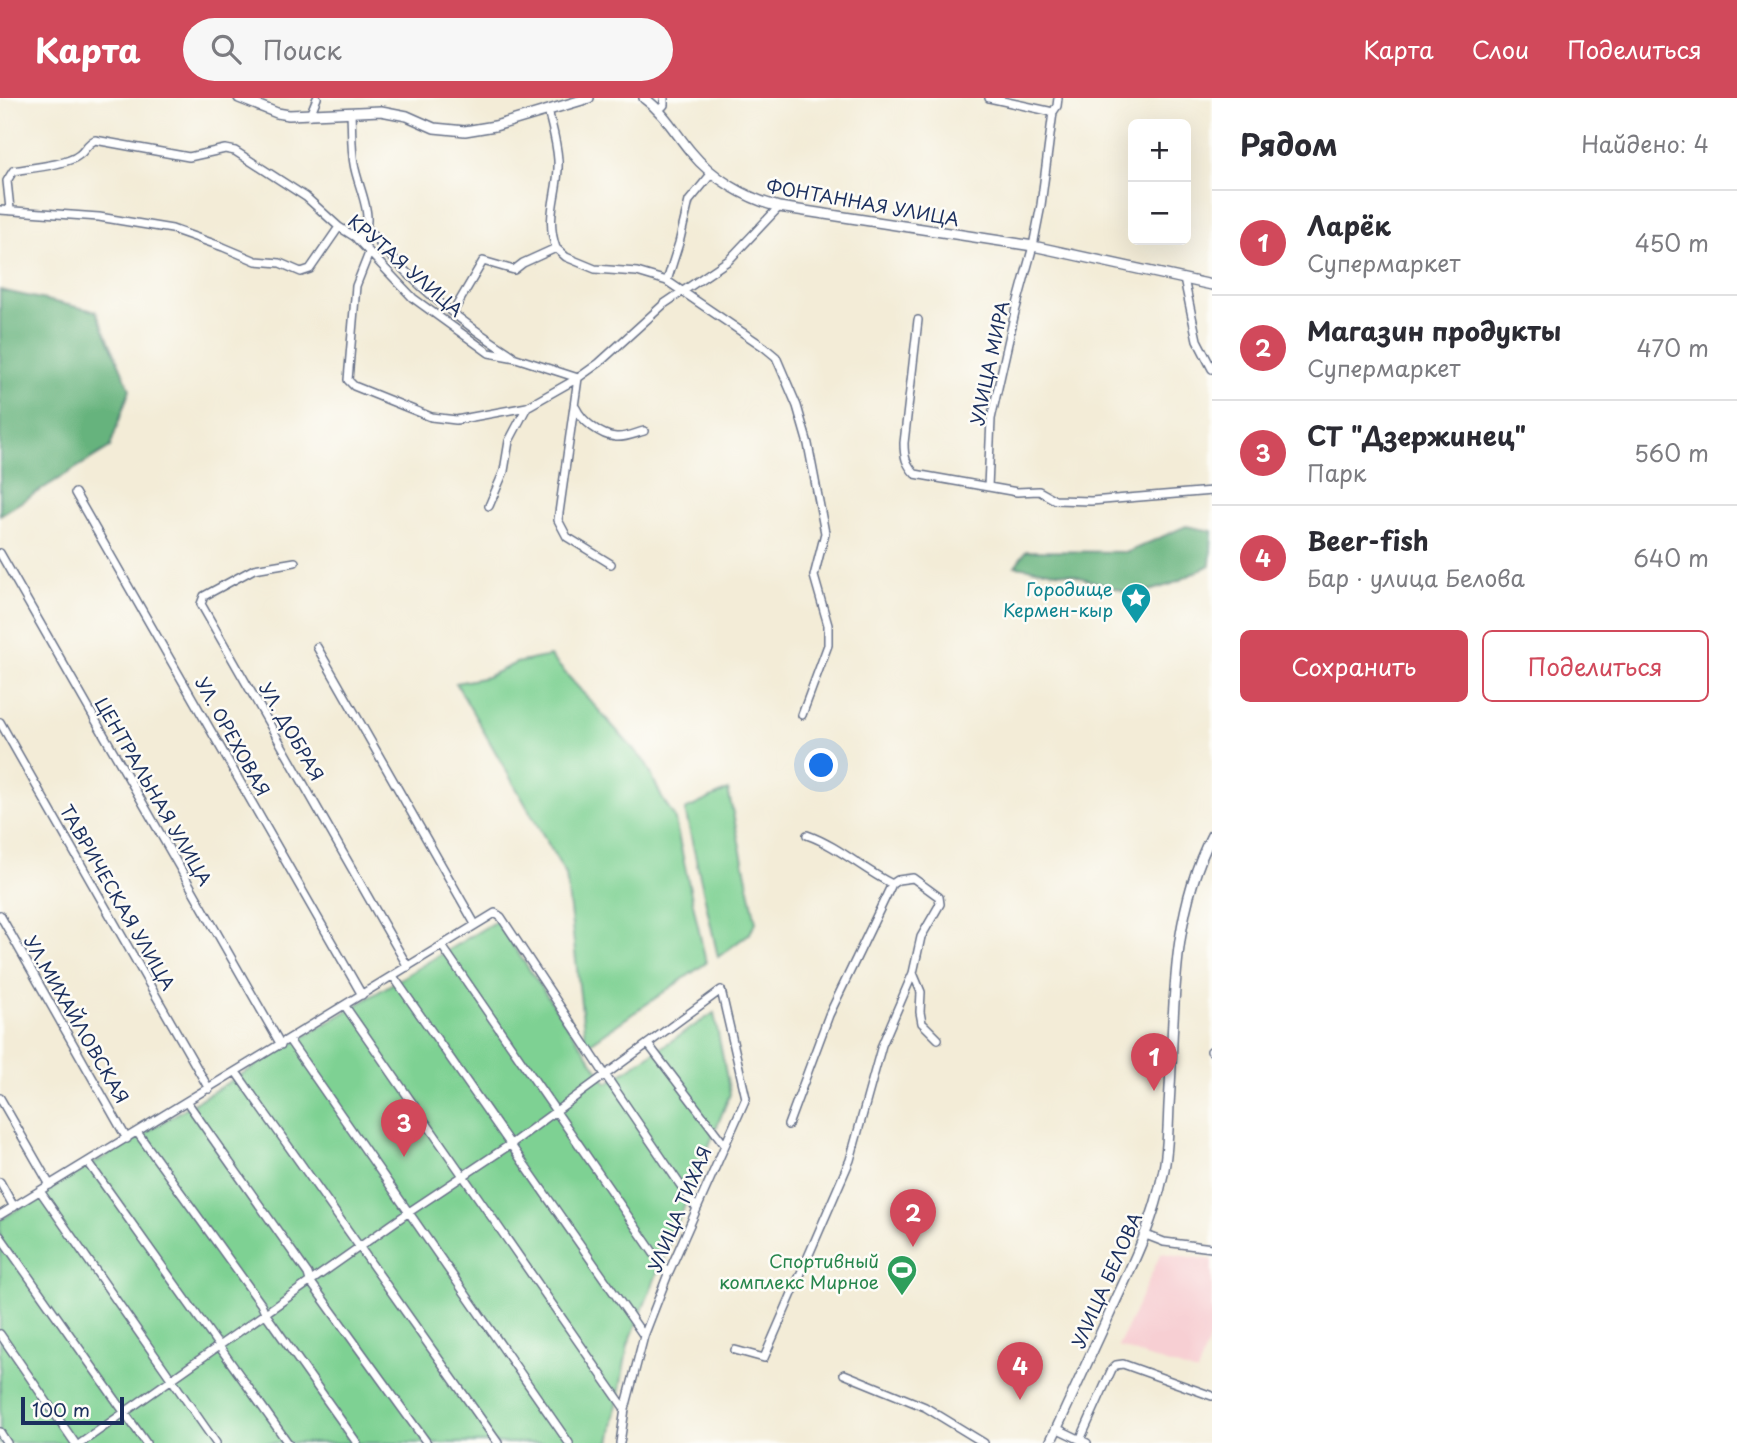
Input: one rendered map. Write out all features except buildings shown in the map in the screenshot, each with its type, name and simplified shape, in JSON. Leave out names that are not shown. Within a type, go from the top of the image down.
[{"type":"main road","points":[[239,98],[276,113],[310,115],[381,111],[395,113],[434,128],[465,131],[495,127],[589,98]]},
{"type":"main road","name":"ФОНТАННАЯ УЛИЦА","points":[[644,98],[659,110],[691,152],[712,173],[754,198],[779,207],[1033,246],[1212,285]]},
{"type":"main road","name":"УЛИЦА БЕЛОВА","points":[[1049,1443],[1146,1235],[1164,1172],[1177,968],[1187,897],[1198,861],[1212,835]]},
{"type":"street","points":[[310,115],[317,98]]},
{"type":"street","points":[[659,110],[664,105],[664,98]]},
{"type":"street","points":[[989,98],[1053,112]]},
{"type":"street","name":"УЛИЦА МИРА","points":[[988,487],[991,419],[1033,246],[1053,112],[1058,98]]},
{"type":"street","points":[[548,110],[558,162],[552,202],[552,235],[556,248],[566,257],[595,269],[637,272],[667,281],[776,357],[797,405],[808,444],[825,533],[814,576],[828,625],[828,645],[802,715]]},
{"type":"street","points":[[351,114],[353,163],[368,228],[388,255],[471,328],[516,358]]},
{"type":"street","name":"КРУТАЯ УЛИЦА","points":[[10,209],[7,181],[13,171],[69,160],[79,156],[88,143],[95,140],[189,157],[225,149],[235,151],[306,197],[339,227],[355,237],[414,298],[489,353],[516,358],[578,378]]},
{"type":"street","points":[[667,281],[689,201],[712,173]]},
{"type":"street","points":[[369,253],[356,286],[348,380],[351,384],[431,418],[456,420],[527,407],[578,378],[599,363],[664,304],[729,260],[779,207]]},
{"type":"street","points":[[0,210],[99,217],[172,229],[256,261],[280,263],[301,272],[310,269],[339,227]]},
{"type":"street","points":[[355,237],[363,235],[368,228]]},
{"type":"street","points":[[453,312],[483,261],[514,270],[556,248]]},
{"type":"street","points":[[388,255],[397,280]]},
{"type":"street","points":[[1184,279],[1198,340],[1212,369]]},
{"type":"street","points":[[918,320],[904,443],[907,466],[915,474],[1017,492],[1039,491],[1055,500],[1079,501],[1212,492]]},
{"type":"street","points":[[578,378],[558,520],[566,537],[611,564]]},
{"type":"street","points":[[489,506],[504,471],[509,441],[527,407]]},
{"type":"street","points":[[576,407],[585,421],[606,434],[618,438],[644,431]]},
{"type":"street","name":"УЛ. ОРЕХОВАЯ","points":[[75,493],[362,995]]},
{"type":"street","name":"ЦЕНТРАЛЬНАЯ УЛИЦА","points":[[0,553],[285,1043],[408,1212],[569,1443]]},
{"type":"street","name":"УЛ. ДОБРАЯ","points":[[295,562],[254,569],[204,596],[201,604],[408,967]]},
{"type":"street","points":[[317,647],[475,924]]},
{"type":"street","name":"ТАВРИЧЕСКАЯ УЛИЦА","points":[[0,722],[209,1089]]},
{"type":"street","points":[[807,835],[828,843],[866,871],[891,884]]},
{"type":"street","points":[[735,1350],[764,1358],[850,1160],[883,1045],[913,973],[921,937],[940,904],[940,900],[913,878],[891,884],[828,1015],[788,1125]]},
{"type":"street","points":[[0,1215],[285,1043],[491,914],[501,917],[696,1208]]},
{"type":"street","name":"УЛ.МИХАЙЛОВСКАЯ","points":[[0,915],[127,1139]]},
{"type":"street","points":[[442,946],[668,1274]]},
{"type":"street","points":[[913,973],[921,992],[922,1023],[937,1039]]},
{"type":"street","points":[[393,976],[644,1336]]},
{"type":"street","name":"УЛИЦА ТИХАЯ","points":[[620,1443],[625,1409],[644,1336],[696,1208],[746,1098],[721,990],[648,1044]]},
{"type":"street","points":[[345,1006],[625,1409]]},
{"type":"street","points":[[81,1443],[408,1212],[557,1111],[648,1044],[724,1144]]},
{"type":"street","points":[[236,1072],[498,1443]]},
{"type":"street","points":[[0,1098],[50,1185]]},
{"type":"street","points":[[187,1102],[308,1274],[310,1281],[427,1443]]},
{"type":"street","points":[[137,1132],[261,1304],[356,1443]]},
{"type":"street","points":[[88,1162],[288,1443]]},
{"type":"street","points":[[0,1182],[14,1207]]},
{"type":"street","points":[[40,1191],[216,1443]]},
{"type":"street","points":[[1146,1235],[1164,1242],[1212,1248]]},
{"type":"street","points":[[0,1236],[146,1443]]},
{"type":"street","points":[[0,1334],[75,1443]]},
{"type":"street","points":[[1056,1429],[1084,1441],[1116,1365],[1130,1367],[1212,1396]]},
{"type":"street","points":[[844,1374],[925,1407],[984,1443]]},
{"type":"street","points":[[0,1432],[7,1443]]},
{"type":"shaded area","points":[[1161,1253],[1212,1260],[1212,1332],[1197,1373],[1118,1347]]},
{"type":"green space","points":[[0,290],[96,311],[130,389],[110,447],[0,515]]},
{"type":"green space","points":[[1186,526],[1212,531],[1210,565],[1172,584],[1136,595],[1070,574],[1015,566],[1026,551],[1128,552]]},
{"type":"green space","points":[[550,656],[646,763],[662,798],[674,816],[706,963],[586,1046],[566,875],[456,683],[487,677],[516,663]]},
{"type":"green space","points":[[728,790],[756,922],[750,933],[718,957],[685,810]]},
{"type":"green space","points":[[496,921],[607,1083],[714,1013],[730,1094],[628,1345],[610,1443],[0,1443],[0,1220]]},
{"type":"place","name":"Городище Кермен-кыр","points":[[1136,625]]},
{"type":"place","name":"Ларёк","points":[[1154,1091]]},
{"type":"place","name":"СТ \"Дзержинец\"","points":[[404,1157]]},
{"type":"place","name":"Магазин продукты","points":[[913,1247]]},
{"type":"place","name":"Спортивный комплекс Мирное","points":[[902,1297]]},
{"type":"place","name":"Beer-fish","points":[[1020,1400]]}]
